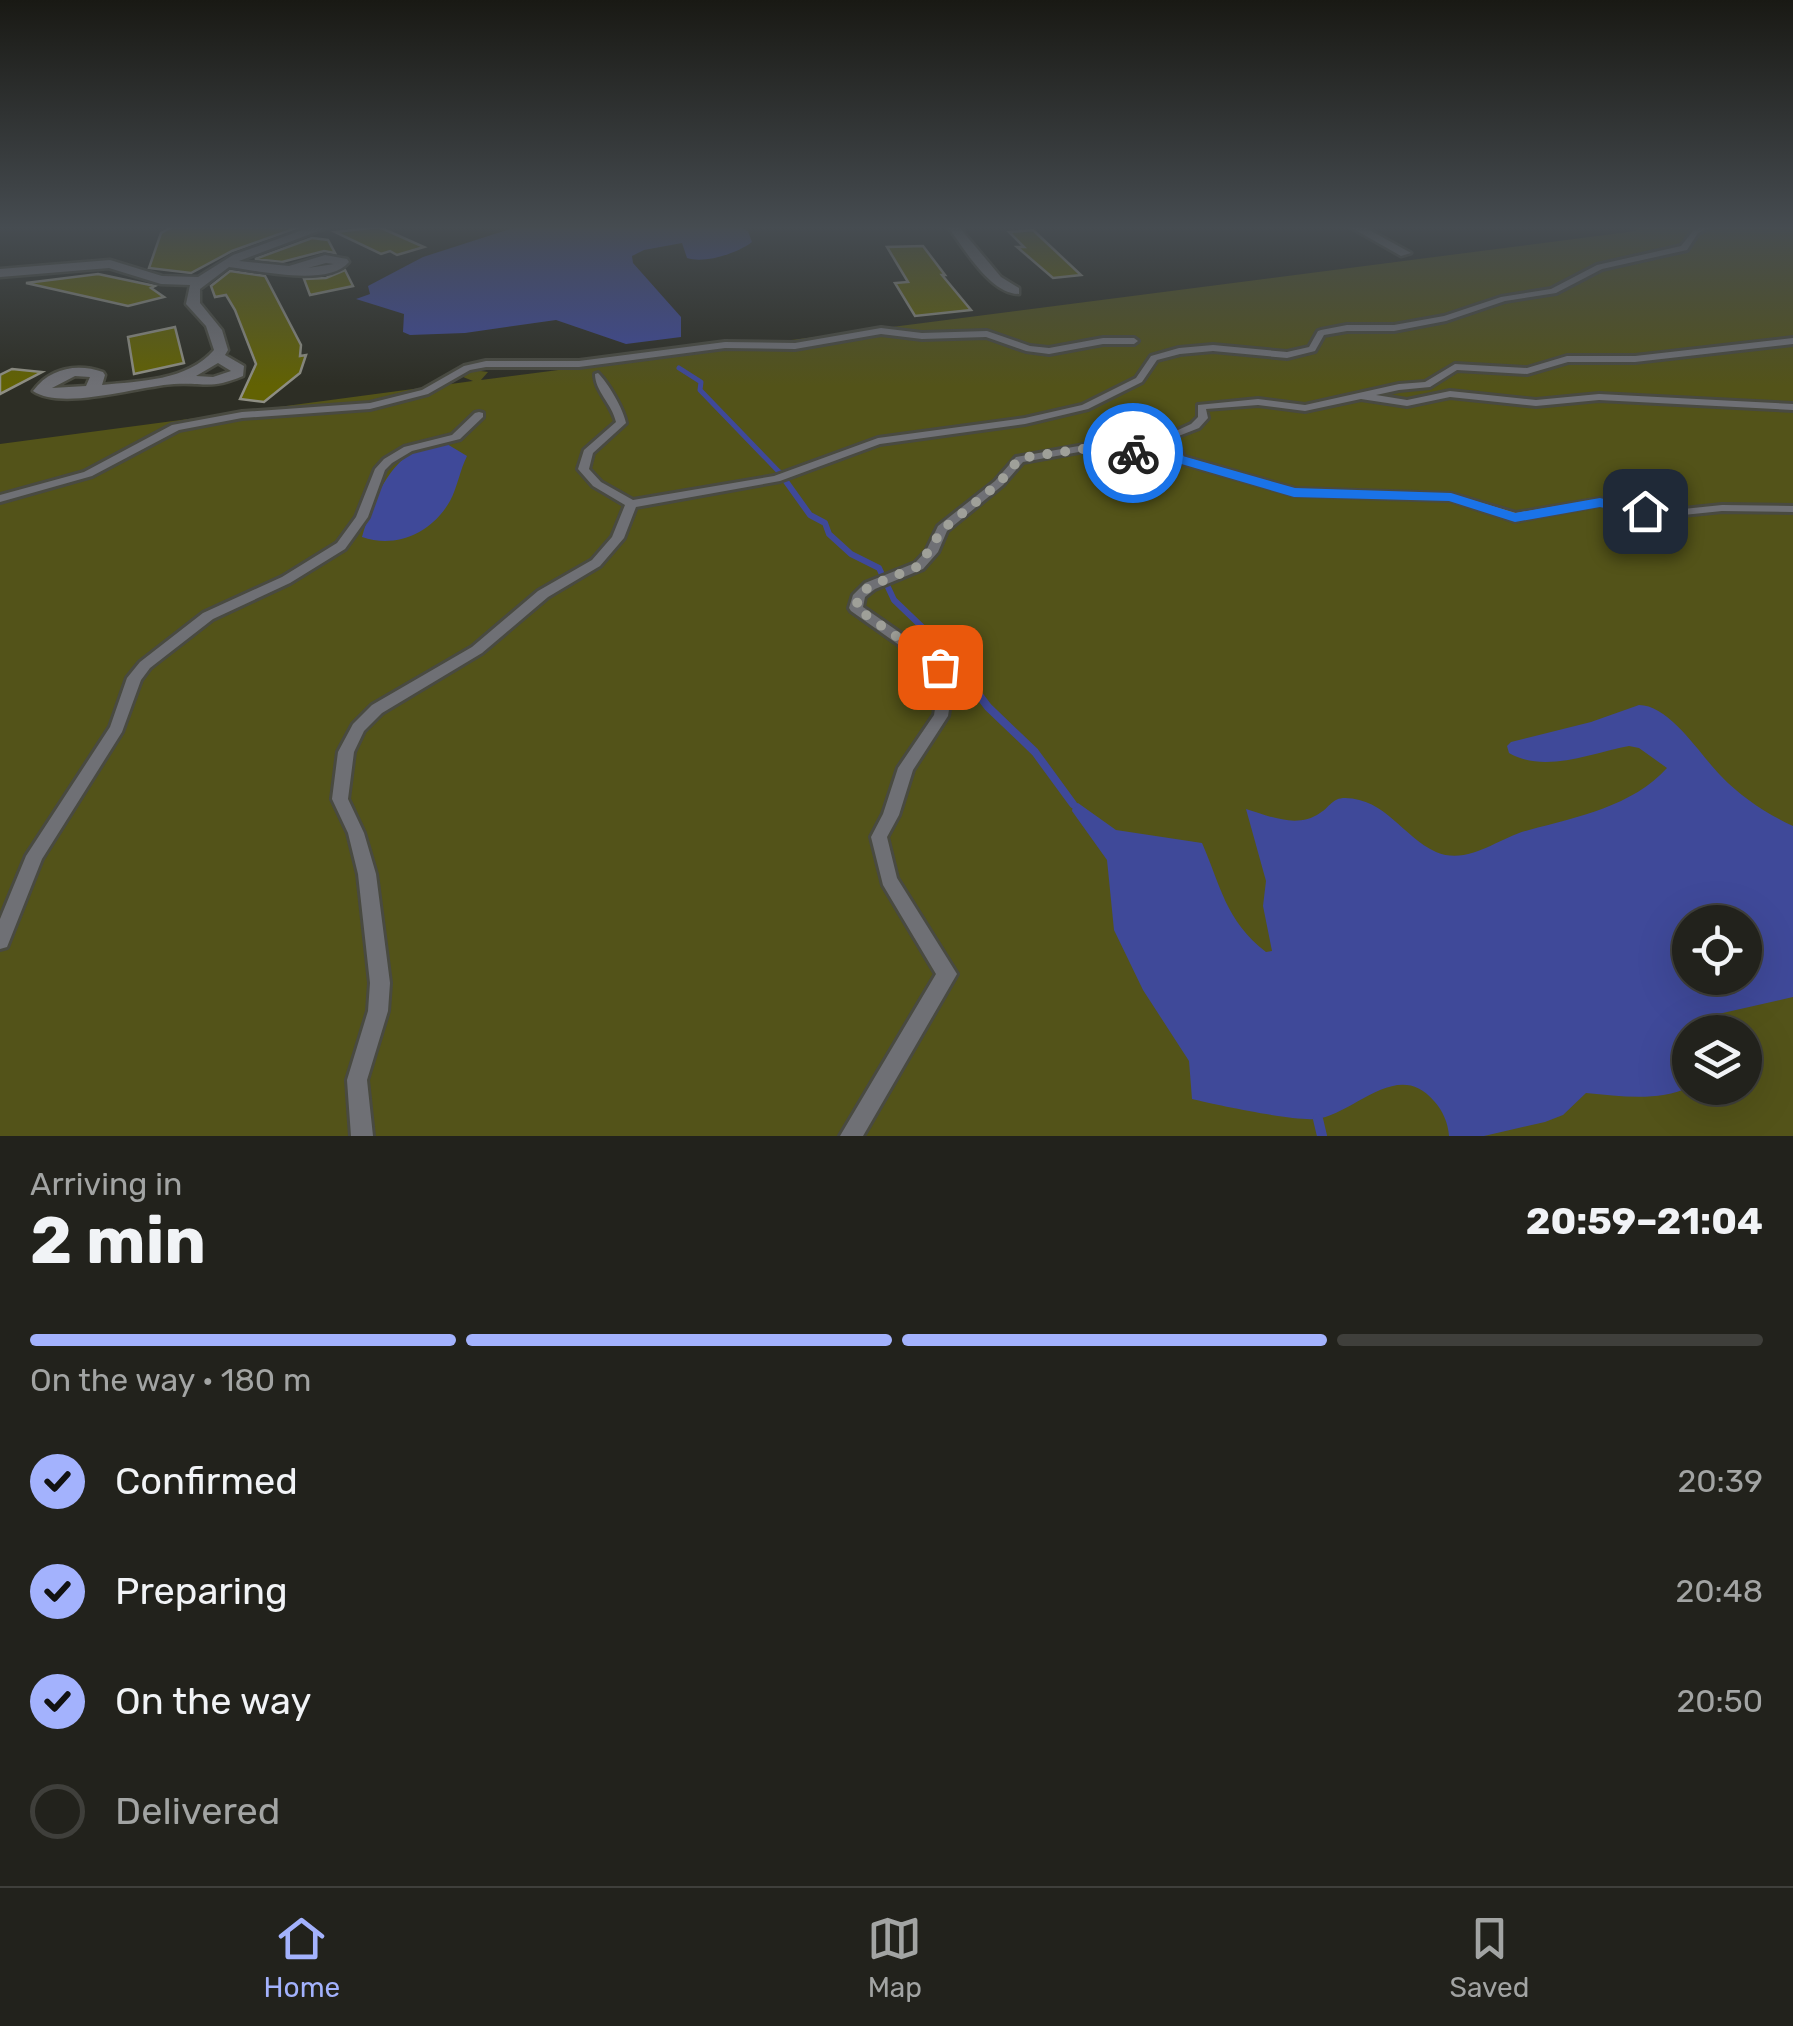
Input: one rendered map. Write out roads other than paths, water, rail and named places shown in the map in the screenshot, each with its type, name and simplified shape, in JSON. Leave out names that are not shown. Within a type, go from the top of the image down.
[{"type":"street","points":[[162,280],[200,281],[190,298],[215,326],[221,350],[218,357],[173,380]]},
{"type":"street","points":[[996,280],[1014,291]]},
{"type":"street","points":[[93,388],[173,380],[215,382],[238,373],[239,369],[218,357]]},
{"type":"lane","points":[[598,376],[600,386],[619,409],[622,423],[588,452],[584,469],[597,484],[630,504],[776,479],[878,441],[1009,423],[1084,407],[1139,380],[1154,358],[1179,351],[1212,348],[1286,355],[1312,349],[1321,333],[1346,328],[1394,328],[1446,318],[1504,298],[1540,295],[1571,280]]},
{"type":"lane","points":[[0,499],[88,474],[176,426],[242,415],[370,406],[425,392],[468,368],[486,364],[579,364],[725,346],[795,346],[881,332],[922,336],[986,334],[1029,349],[1049,351],[1134,341]]},
{"type":"lane","points":[[1179,459],[1170,436],[1196,426],[1203,418],[1200,407],[1258,402],[1306,408],[1398,386],[1427,385],[1454,367],[1527,371],[1567,359],[1635,359],[1793,341]]},
{"type":"lane","points":[[1361,396],[1408,404],[1450,394],[1536,403],[1599,397],[1793,407]]},
{"type":"lane","points":[[0,941],[35,856],[117,728],[134,678],[145,665],[208,616],[286,580],[341,546],[362,517],[380,470],[388,461],[408,449],[456,437],[479,415]]},
{"type":"lane","points":[[851,1136],[947,974],[889,880],[879,836],[891,816],[906,768],[941,716],[944,696],[940,667],[856,608],[859,595],[919,566],[942,530],[999,483],[1020,458],[1090,448],[1179,459],[1294,492],[1451,497],[1515,517],[1600,502],[1664,514],[1722,508],[1793,509]]},
{"type":"lane","points":[[362,1136],[357,1080],[378,1011],[380,984],[367,874],[356,833],[340,799],[346,752],[358,728],[377,709],[468,657],[543,594],[596,563],[618,538],[630,504]]},
{"type":"water","points":[[379,280],[648,280],[681,317],[681,337],[626,344],[556,320],[465,333],[410,335],[403,332],[404,314],[356,299],[370,294],[368,286]]},
{"type":"water","points":[[447,444],[467,456],[452,496],[433,522],[400,539],[362,537],[379,492],[400,462],[418,451]]},
{"type":"water","points":[[1639,705],[1651,707],[1673,722],[1737,791],[1793,826],[1793,997],[1714,1015],[1672,1015],[1672,1093],[1652,1096],[1586,1093],[1563,1115],[1484,1136],[1449,1136],[1445,1117],[1434,1101],[1420,1089],[1405,1085],[1375,1092],[1330,1116],[1315,1119],[1192,1099],[1189,1061],[1143,990],[1114,930],[1107,860],[1072,811],[1073,804],[1078,803],[1116,830],[1202,843],[1233,915],[1266,952],[1272,951],[1263,906],[1266,881],[1246,809],[1283,820],[1302,820],[1320,813],[1337,799],[1359,800],[1383,811],[1436,852],[1460,855],[1621,801],[1667,768],[1639,748],[1629,746],[1584,757],[1538,762],[1509,753],[1507,746],[1591,722]]},
{"type":"waterway","points":[[679,368],[701,382],[700,390],[782,475]]},
{"type":"waterway","points":[[780,473],[810,515],[825,523],[829,534],[851,554],[879,568],[894,600],[942,646]]},
{"type":"waterway","points":[[942,646],[988,707],[1035,752],[1073,804]]},
{"type":"waterway","points":[[1318,1119],[1322,1136]]}]
